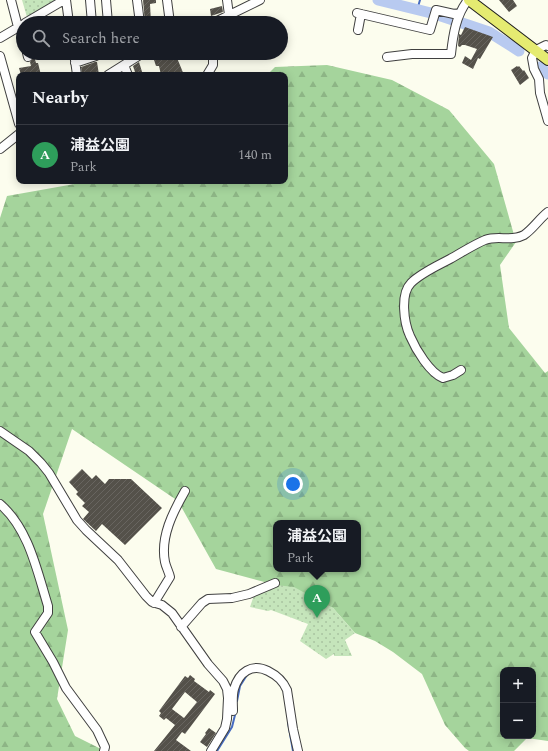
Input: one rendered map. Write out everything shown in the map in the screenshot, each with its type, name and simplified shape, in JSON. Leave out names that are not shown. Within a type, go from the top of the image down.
[{"type":"main road","points":[[469,0],[548,60]]},
{"type":"street","points":[[11,0],[18,16]]},
{"type":"street","points":[[40,16],[65,0],[68,16]]},
{"type":"street","points":[[90,0],[91,16]]},
{"type":"street","points":[[106,0],[107,16]]},
{"type":"street","points":[[137,0],[139,16]]},
{"type":"street","points":[[167,0],[169,16]]},
{"type":"street","points":[[227,0],[229,15],[260,0]]},
{"type":"street","points":[[387,57],[412,54],[451,54],[452,40],[458,18],[469,0]]},
{"type":"street","points":[[358,30],[359,13],[430,30],[436,10],[454,14],[458,18]]},
{"type":"street","points":[[0,38],[16,30]]},
{"type":"street","points":[[548,46],[546,45],[536,50],[532,58],[534,69],[539,79],[542,103],[548,122]]},
{"type":"street","points":[[0,56],[16,113]]},
{"type":"street","points":[[75,60],[76,72]]},
{"type":"street","points":[[75,63],[84,60]]},
{"type":"street","points":[[113,72],[132,60]]},
{"type":"street","points":[[209,72],[213,65],[213,60]]},
{"type":"street","points":[[124,65],[127,72]]},
{"type":"street","points":[[0,149],[16,136]]},
{"type":"street","points":[[461,370],[453,376],[443,378],[436,375],[416,348],[409,334],[404,310],[405,294],[410,284],[425,273],[485,240],[496,238],[510,239],[523,235],[531,230],[539,219],[548,212]]},
{"type":"street","points":[[0,432],[29,451],[41,463],[49,473],[77,520],[118,560],[146,596],[154,603],[169,609],[208,664],[216,672],[226,689],[228,709],[224,728]]},
{"type":"street","points":[[154,603],[170,577],[165,564],[165,539],[174,511],[185,491]]},
{"type":"street","points":[[0,504],[19,526],[48,606],[48,613],[35,632],[53,662],[66,688],[97,730],[105,747],[104,751]]},
{"type":"street","points":[[181,627],[202,603],[208,599],[232,598],[248,594],[275,583]]},
{"type":"street","points":[[211,751],[224,728],[230,721],[236,683],[246,671],[256,667],[262,668],[277,676],[285,685],[298,751]]},
{"type":"green space","points":[[22,0],[55,0],[29,16],[27,16]]},
{"type":"green space","points":[[327,65],[392,80],[449,110],[494,164],[516,242],[500,265],[509,328],[545,373],[548,371],[548,741],[534,739],[536,739],[536,667],[500,667],[500,739],[526,739],[514,751],[469,751],[445,725],[422,674],[393,652],[375,641],[355,633],[333,608],[276,585],[216,569],[178,501],[72,429],[43,514],[68,630],[57,699],[75,736],[105,751],[0,751],[0,218],[7,196],[74,184],[288,184],[288,72],[270,72],[275,67]]},
{"type":"green space","points":[[276,585],[294,587],[333,608],[355,633],[345,640],[352,656],[334,656],[334,654],[326,659],[300,641],[308,624],[271,610],[268,611],[250,607],[254,595]]},
{"type":"building","points":[[143,0],[156,0],[156,3],[150,4],[151,16],[144,16]]},
{"type":"building","points":[[499,0],[513,0],[517,6],[509,12]]},
{"type":"building","points":[[222,6],[223,12],[211,16],[210,9]]},
{"type":"building","points":[[465,27],[493,37],[480,59],[478,58],[473,69],[462,63],[465,56],[471,60],[477,49],[465,45],[460,47],[458,46],[459,34],[461,35]]},
{"type":"building","points":[[32,60],[35,60],[36,63],[38,63],[40,72],[20,72],[19,68],[31,66],[30,62]]},
{"type":"building","points":[[154,60],[178,60],[183,72],[160,72],[159,66],[156,66]]},
{"type":"building","points":[[97,62],[99,72],[82,72],[81,67]]},
{"type":"building","points":[[139,62],[142,72],[135,72],[133,66]]},
{"type":"building","points":[[519,66],[523,71],[524,70],[529,78],[520,85],[511,70]]},
{"type":"building","points":[[82,469],[92,479],[96,475],[105,484],[109,479],[131,479],[162,508],[125,545],[102,524],[96,531],[83,519],[89,512],[82,506],[85,503],[76,494],[78,492],[69,482]]},
{"type":"building","points":[[190,675],[195,679],[194,681],[209,692],[210,690],[215,694],[185,734],[182,732],[176,740],[191,751],[154,751],[175,725],[166,718],[164,720],[159,716],[161,713],[159,711],[185,676],[188,678]],"holes":[[[185,692],[197,702],[184,718],[172,709]]]},
{"type":"building","points":[[209,728],[216,733],[207,747],[200,742]]},
{"type":"waterway","points":[[378,0],[435,14],[489,32],[519,51]]},
{"type":"waterway","points":[[417,10],[420,0]]},
{"type":"waterway","points":[[540,67],[548,74]]},
{"type":"waterway","points":[[237,701],[240,686],[247,675]]},
{"type":"waterway","points":[[217,751],[232,727],[236,711]]},
{"type":"waterway","points":[[288,722],[293,751]]},
{"type":"place","name":"浦益公園","points":[[317,618]]}]
